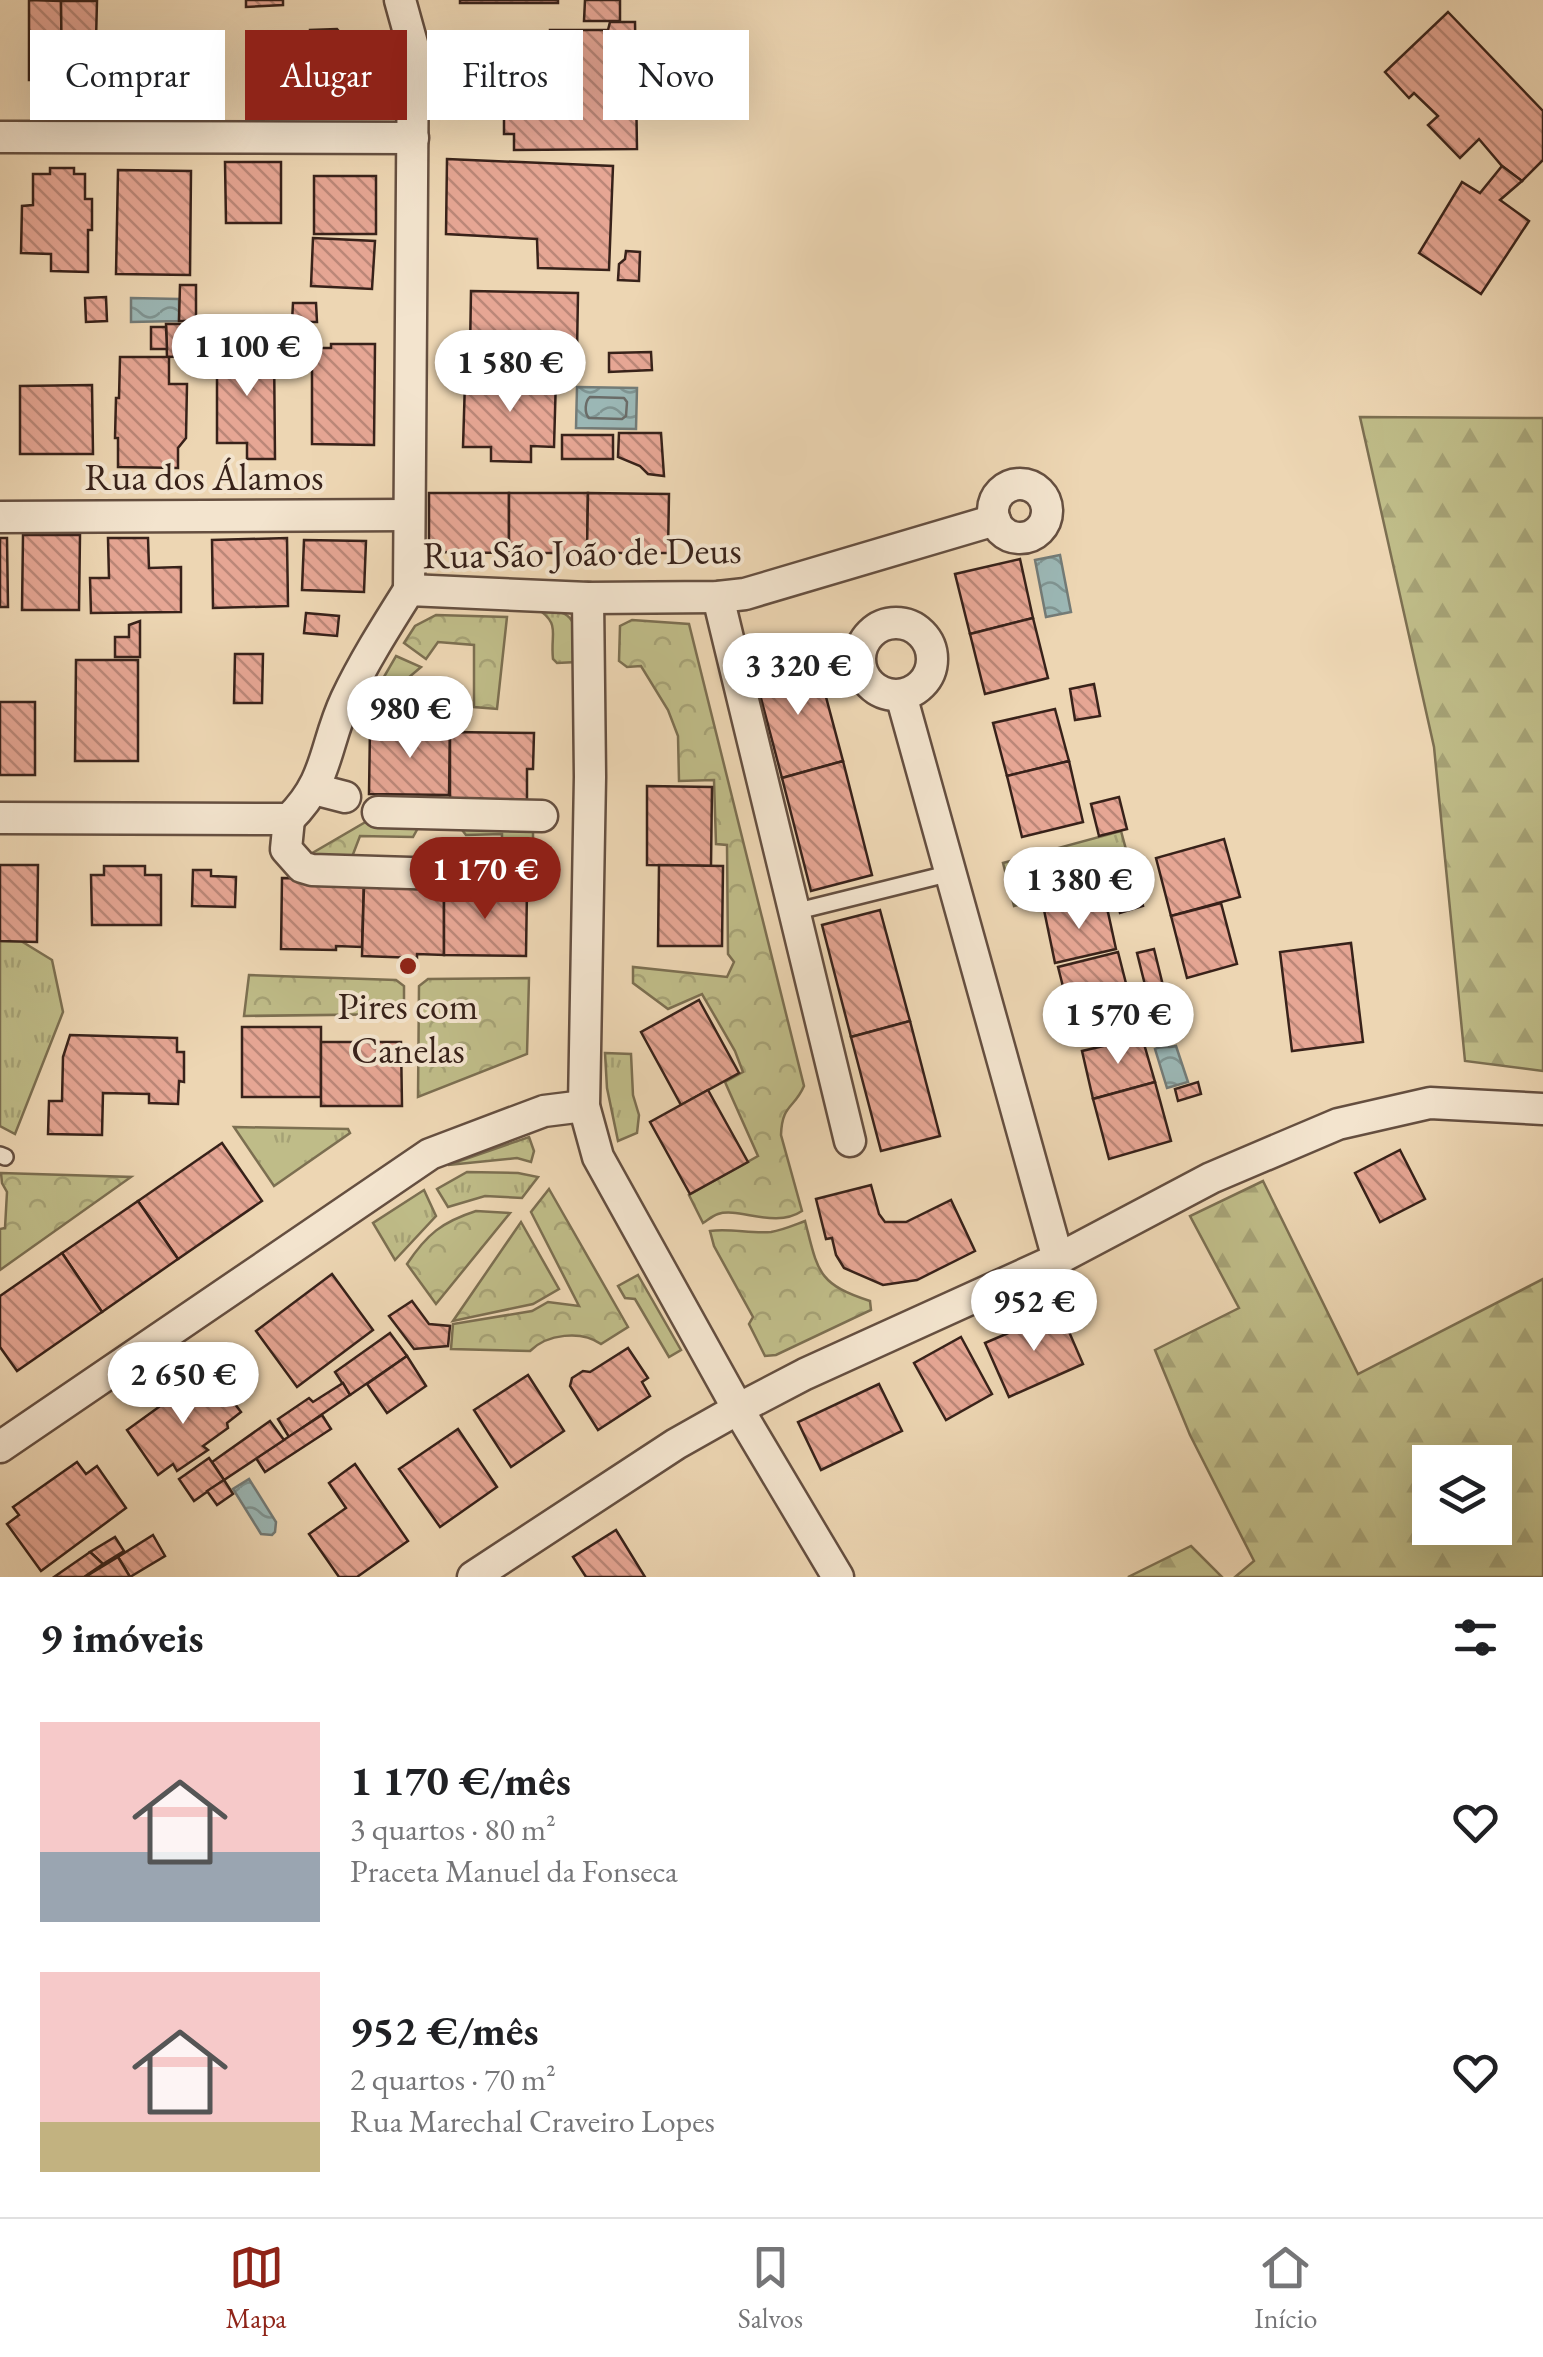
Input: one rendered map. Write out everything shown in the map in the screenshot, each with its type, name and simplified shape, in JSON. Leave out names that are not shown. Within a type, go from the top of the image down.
[{"type":"street","points":[[400,0],[413,47],[409,590]]},
{"type":"street","points":[[0,137],[413,138]]},
{"type":"street","name":"Rua dos Álamos","points":[[0,517],[409,515]]},
{"type":"street","name":"Rua São João de Deus","points":[[289,819],[314,789],[345,702],[409,590],[588,598],[745,594],[994,520]]},
{"type":"street","points":[[718,597],[850,1142]]},
{"type":"street","points":[[588,598],[590,777],[584,1106],[598,1157],[738,1409],[838,1577]]},
{"type":"street","points":[[902,694],[1058,1259]]},
{"type":"street","points":[[314,789],[344,797]]},
{"type":"street","points":[[378,812],[542,816]]},
{"type":"street","points":[[0,818],[289,819],[286,849],[302,867],[443,874]]},
{"type":"street","points":[[472,1577],[676,1444],[738,1409],[805,1374],[1058,1259],[1210,1178],[1338,1124],[1430,1103],[1543,1109]]},
{"type":"street","points":[[0,1447],[430,1154],[544,1111],[584,1106]]},
{"type":"lane","points":[[794,912],[951,873]]},
{"type":"green space","points":[[1360,417],[1543,418],[1543,1071],[1465,1061],[1434,747]]},
{"type":"green space","points":[[534,606],[560,612],[572,620],[577,662],[557,663],[553,659],[552,623]]},
{"type":"green space","points":[[436,615],[507,617],[497,709],[474,707],[474,645],[438,642],[426,659],[404,643],[415,626]]},
{"type":"green space","points":[[632,620],[689,624],[804,1086],[786,1112],[781,1135],[802,1211],[792,1216],[769,1218],[727,1213],[703,1223],[689,1195],[758,1156],[725,1082],[743,1072],[702,994],[668,1009],[633,983],[633,967],[727,977],[734,962],[728,954],[727,845],[716,844],[714,780],[679,781],[678,736],[668,710],[641,666],[627,667],[619,661],[620,626]]},
{"type":"green space","points":[[396,656],[421,667],[408,678],[407,704],[370,701]]},
{"type":"green space","points":[[369,820],[533,820],[533,862],[502,861],[502,834],[466,835],[459,826],[418,828],[413,837],[360,836],[352,857],[309,855]]},
{"type":"green space","points":[[1121,831],[1133,875],[1014,906],[1003,863]]},
{"type":"green space","points":[[0,941],[21,941],[52,960],[63,1012],[15,1134],[0,1126]]},
{"type":"green space","points":[[249,975],[396,980],[404,986],[404,1014],[244,1016]]},
{"type":"green space","points":[[529,978],[527,1054],[418,1097],[419,986],[428,979]]},
{"type":"green space","points":[[605,1053],[631,1054],[633,1095],[639,1115],[637,1133],[618,1141],[607,1088]]},
{"type":"green space","points":[[234,1127],[348,1129],[350,1133],[274,1186]]},
{"type":"green space","points":[[529,1137],[534,1151],[531,1162],[517,1158],[448,1165]]},
{"type":"green space","points":[[467,1172],[538,1177],[522,1198],[485,1196],[448,1207],[437,1189]]},
{"type":"green space","points":[[1,1173],[131,1177],[0,1270],[0,1229],[5,1228],[7,1192]]},
{"type":"green space","points":[[1263,1181],[1358,1374],[1543,1279],[1543,1577],[1235,1577],[1254,1561],[1190,1435],[1155,1350],[1239,1308],[1190,1216]]},
{"type":"green space","points":[[549,1189],[628,1327],[601,1344],[584,1337],[564,1336],[545,1341],[530,1351],[451,1349],[453,1324],[532,1311],[548,1302],[579,1306],[531,1212]]},
{"type":"green space","points":[[424,1190],[436,1216],[395,1260],[373,1223]]},
{"type":"green space","points":[[476,1211],[510,1213],[436,1304],[407,1264],[436,1230]]},
{"type":"green space","points":[[805,1221],[822,1273],[839,1288],[870,1301],[871,1310],[776,1355],[765,1356],[749,1324],[753,1317],[714,1246],[710,1231],[771,1232]]},
{"type":"green space","points":[[521,1222],[559,1289],[533,1304],[453,1321]]},
{"type":"green space","points":[[638,1275],[681,1350],[669,1357],[635,1299],[625,1298],[618,1286]]},
{"type":"green space","points":[[1191,1546],[1222,1577],[1128,1577]]},
{"type":"water","points":[[131,298],[179,299],[179,321],[131,322]]},
{"type":"water","points":[[577,387],[637,388],[636,429],[576,428]]},
{"type":"water","points":[[1060,555],[1071,612],[1046,617],[1035,560]]},
{"type":"water","points":[[1176,1046],[1188,1082],[1167,1088],[1155,1049]]},
{"type":"water","points":[[249,1479],[276,1522],[272,1535],[261,1534],[233,1489]]},
{"type":"building","points":[[29,0],[61,1],[61,30],[30,30],[29,80]]},
{"type":"building","points":[[246,0],[283,0],[283,5],[246,7]]},
{"type":"building","points":[[558,0],[558,3],[460,3]]},
{"type":"building","points":[[585,0],[620,0],[620,21],[584,21]]},
{"type":"building","points":[[61,1],[97,1],[96,30],[61,30]]},
{"type":"building","points":[[1448,12],[1543,111],[1543,160],[1522,181],[1502,166],[1479,139],[1460,158],[1428,125],[1438,116],[1414,93],[1409,98],[1385,72]]},
{"type":"building","points":[[610,22],[635,22],[635,30],[608,30]]},
{"type":"building","points":[[583,30],[603,30],[603,120],[637,120],[637,149],[514,150],[514,134],[504,134],[504,120],[583,120]]},
{"type":"building","points":[[447,159],[613,166],[609,270],[538,268],[537,239],[446,234]]},
{"type":"building","points":[[225,162],[281,162],[281,223],[226,223]]},
{"type":"building","points":[[1502,166],[1522,181],[1500,200],[1529,221],[1481,294],[1419,253],[1462,182],[1480,193]]},
{"type":"building","points":[[50,168],[74,168],[74,174],[85,174],[85,199],[92,199],[88,272],[51,271],[51,254],[21,253],[22,206],[33,205],[33,174],[50,174]]},
{"type":"building","points":[[118,170],[191,171],[190,275],[116,274]]},
{"type":"building","points":[[314,176],[376,176],[376,234],[314,234]]},
{"type":"building","points":[[313,238],[375,241],[372,289],[311,286]]},
{"type":"building","points":[[626,251],[640,252],[639,281],[618,280],[619,264]]},
{"type":"building","points":[[180,285],[196,285],[196,321],[179,321]]},
{"type":"building","points":[[471,291],[578,293],[577,353],[470,351]]},
{"type":"building","points":[[106,297],[107,321],[86,322],[85,298]]},
{"type":"building","points":[[293,303],[316,303],[317,322],[292,322]]},
{"type":"building","points":[[166,324],[195,324],[195,356],[167,357]]},
{"type":"building","points":[[151,327],[166,327],[167,349],[151,349]]},
{"type":"building","points":[[331,344],[375,344],[374,445],[312,444],[312,348],[331,348]]},
{"type":"building","points":[[274,345],[275,459],[247,459],[247,443],[217,443],[217,346]]},
{"type":"building","points":[[651,352],[652,370],[609,372],[609,353]]},
{"type":"building","points":[[120,357],[169,357],[169,384],[187,384],[186,438],[178,448],[178,468],[118,467],[115,438]]},
{"type":"building","points":[[474,375],[556,377],[554,447],[531,446],[531,462],[491,461],[491,447],[463,447],[465,381],[474,381]]},
{"type":"building","points":[[92,385],[93,454],[20,454],[20,386]]},
{"type":"building","points":[[619,433],[661,433],[664,476],[648,474],[640,466],[618,457]]},
{"type":"building","points":[[562,435],[613,435],[613,459],[562,459]]},
{"type":"building","points":[[429,493],[509,493],[509,553],[429,552]]},
{"type":"building","points":[[509,493],[588,493],[587,553],[509,553]]},
{"type":"building","points":[[588,493],[669,494],[668,553],[587,553]]},
{"type":"building","points":[[23,535],[80,535],[79,610],[22,610]]},
{"type":"building","points":[[0,538],[7,538],[8,607],[0,607]]},
{"type":"building","points":[[108,538],[148,538],[149,568],[181,567],[181,612],[91,613],[90,578],[109,578]]},
{"type":"building","points":[[287,538],[288,606],[213,608],[212,540]]},
{"type":"building","points":[[304,540],[366,541],[364,592],[302,590]]},
{"type":"building","points":[[1020,559],[1033,618],[970,634],[955,574]]},
{"type":"building","points":[[306,613],[339,616],[337,636],[304,633]]},
{"type":"building","points":[[1033,618],[1048,678],[985,694],[970,634]]},
{"type":"building","points":[[140,621],[140,657],[115,657],[115,637],[129,637],[129,625]]},
{"type":"building","points":[[235,654],[263,654],[262,703],[234,703]]},
{"type":"building","points":[[792,658],[796,673],[818,667],[843,761],[782,778],[753,668]]},
{"type":"building","points":[[76,660],[138,660],[138,761],[75,761]]},
{"type":"building","points":[[1094,684],[1100,716],[1075,720],[1070,689]]},
{"type":"building","points":[[0,702],[35,702],[35,775],[0,775]]},
{"type":"building","points":[[1055,709],[1069,761],[1007,776],[993,723]]},
{"type":"building","points":[[370,728],[450,729],[449,795],[369,794]]},
{"type":"building","points":[[450,732],[534,733],[533,769],[527,769],[527,801],[450,800]]},
{"type":"building","points":[[843,761],[872,875],[811,891],[782,778]]},
{"type":"building","points":[[1069,761],[1083,822],[1022,837],[1007,776]]},
{"type":"building","points":[[647,786],[712,787],[711,866],[647,865]]},
{"type":"building","points":[[1119,797],[1127,829],[1099,836],[1091,804]]},
{"type":"building","points":[[1224,839],[1240,897],[1171,916],[1156,858]]},
{"type":"building","points":[[0,865],[38,865],[37,942],[0,941]]},
{"type":"building","points":[[659,865],[723,866],[722,946],[658,946]]},
{"type":"building","points":[[104,866],[145,866],[145,875],[161,875],[161,925],[92,925],[91,875],[104,875]]},
{"type":"building","points":[[193,870],[211,870],[211,876],[236,877],[235,907],[192,906]]},
{"type":"building","points":[[1136,877],[1143,906],[1120,913],[1113,883]]},
{"type":"building","points":[[282,878],[364,879],[362,947],[281,949]]},
{"type":"building","points":[[364,886],[444,887],[444,955],[362,956]]},
{"type":"building","points":[[444,887],[527,889],[526,956],[444,955]]},
{"type":"building","points":[[1106,903],[1116,949],[1055,963],[1044,910],[1072,904],[1073,911]]},
{"type":"building","points":[[1221,903],[1237,964],[1187,978],[1171,916]]},
{"type":"building","points":[[880,910],[910,1021],[851,1037],[822,925]]},
{"type":"building","points":[[1351,943],[1363,1042],[1292,1051],[1280,952]]},
{"type":"building","points":[[1154,949],[1171,1018],[1128,1029],[1123,1010],[1142,1004],[1138,991],[1146,989],[1137,953]]},
{"type":"building","points":[[1118,952],[1131,1003],[1071,1018],[1058,967]]},
{"type":"building","points":[[699,1000],[739,1073],[681,1105],[641,1032]]},
{"type":"building","points":[[910,1021],[940,1136],[881,1151],[851,1037]]},
{"type":"building","points":[[242,1027],[321,1027],[321,1097],[242,1097]]},
{"type":"building","points":[[70,1035],[177,1038],[177,1052],[184,1052],[184,1082],[179,1081],[178,1104],[149,1103],[149,1094],[103,1093],[102,1135],[48,1134],[49,1101],[62,1101],[63,1057]]},
{"type":"building","points":[[1142,1037],[1155,1082],[1093,1099],[1082,1051]]},
{"type":"building","points":[[321,1042],[401,1042],[402,1106],[321,1106]]},
{"type":"building","points":[[1155,1082],[1171,1141],[1109,1159],[1093,1099]]},
{"type":"building","points":[[1198,1082],[1201,1094],[1178,1101],[1175,1089]]},
{"type":"building","points":[[708,1090],[748,1162],[690,1194],[650,1122]]},
{"type":"building","points":[[222,1143],[262,1201],[178,1259],[138,1201]]},
{"type":"building","points":[[1400,1150],[1425,1199],[1380,1222],[1355,1173]]},
{"type":"building","points":[[871,1185],[885,1222],[906,1222],[951,1200],[975,1251],[917,1280],[883,1285],[844,1268],[832,1238],[826,1239],[816,1199]]},
{"type":"building","points":[[138,1201],[178,1259],[102,1312],[62,1253]]},
{"type":"building","points":[[62,1253],[102,1312],[17,1371],[0,1347],[0,1296]]},
{"type":"building","points":[[332,1274],[373,1330],[297,1387],[256,1331]]},
{"type":"building","points":[[412,1301],[429,1324],[450,1326],[448,1346],[414,1349],[389,1316]]},
{"type":"building","points":[[1060,1311],[1083,1364],[1009,1397],[985,1343]]},
{"type":"building","points":[[390,1333],[407,1356],[350,1395],[335,1372]]},
{"type":"building","points":[[961,1337],[992,1394],[946,1420],[914,1363]]},
{"type":"building","points":[[628,1348],[648,1378],[642,1382],[650,1396],[598,1430],[570,1386],[572,1378],[583,1371],[590,1372]]},
{"type":"building","points":[[407,1356],[426,1386],[387,1413],[367,1384]]},
{"type":"building","points":[[528,1375],[564,1431],[511,1467],[474,1410]]},
{"type":"building","points":[[192,1383],[201,1397],[219,1383],[241,1412],[227,1423],[228,1428],[203,1446],[208,1450],[177,1471],[173,1464],[158,1475],[127,1430]]},
{"type":"building","points":[[343,1383],[350,1395],[289,1437],[278,1419],[309,1398],[313,1402]]},
{"type":"building","points":[[879,1384],[902,1431],[821,1470],[798,1422]]},
{"type":"building","points":[[322,1415],[331,1429],[265,1472],[256,1458]]},
{"type":"building","points":[[270,1421],[284,1440],[224,1480],[212,1462]]},
{"type":"building","points":[[458,1429],[497,1487],[440,1527],[399,1469]]},
{"type":"building","points":[[209,1458],[224,1480],[194,1501],[179,1479]]},
{"type":"building","points":[[77,1462],[86,1474],[97,1466],[126,1508],[41,1571],[7,1524],[19,1515],[13,1507]]},
{"type":"building","points":[[355,1464],[408,1541],[357,1577],[339,1577],[309,1534],[346,1508],[329,1483]]},
{"type":"building","points":[[224,1480],[233,1494],[217,1505],[207,1491]]},
{"type":"building","points":[[616,1530],[645,1577],[586,1577],[573,1557]]},
{"type":"building","points":[[153,1535],[165,1556],[130,1577],[118,1557]]},
{"type":"building","points":[[115,1537],[124,1551],[103,1564],[90,1552]]},
{"type":"building","points":[[90,1552],[103,1564],[84,1577],[54,1577]]},
{"type":"building","points":[[118,1557],[130,1577],[85,1577]]},
{"type":"place","name":"Pires com Canelas","points":[[408,966]]}]
